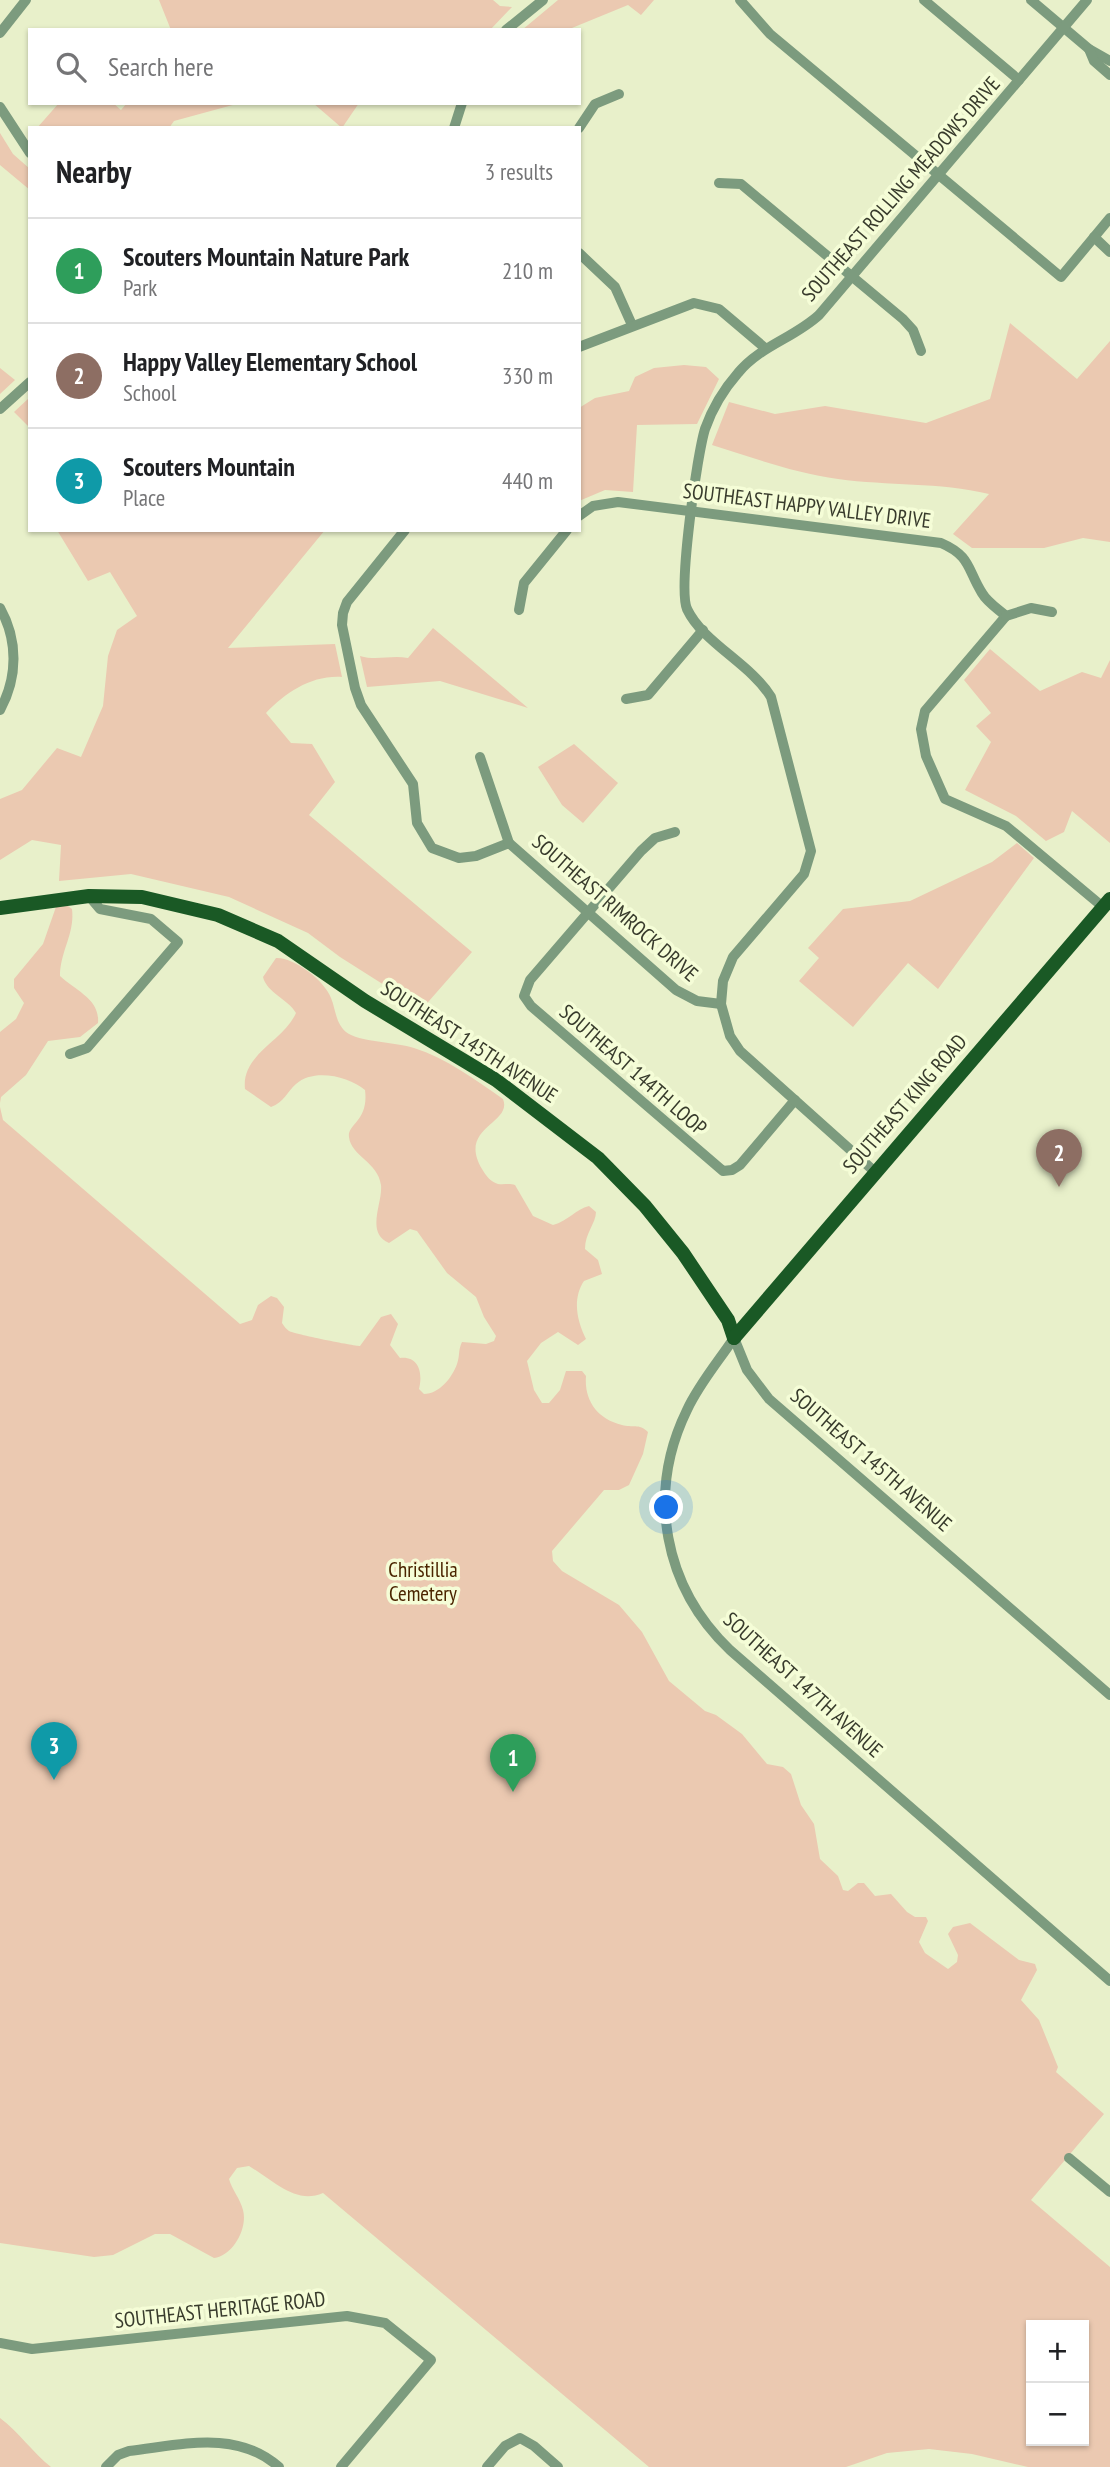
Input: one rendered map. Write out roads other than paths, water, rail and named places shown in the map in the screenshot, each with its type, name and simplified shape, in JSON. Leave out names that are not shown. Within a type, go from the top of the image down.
[{"type":"main road","name":"SOUTHEAST 145TH AVENUE","points":[[0,908],[89,896],[123,895],[154,899],[208,912],[249,926],[287,947],[365,1001],[503,1085],[585,1148],[645,1206],[702,1279],[728,1320],[734,1339]]},
{"type":"main road","name":"SOUTHEAST KING ROAD","points":[[734,1339],[874,1171],[1106,903]]},
{"type":"street","points":[[0,33],[26,0]]},
{"type":"street","points":[[508,28],[543,0]]},
{"type":"street","points":[[740,0],[770,34],[1061,277],[1110,218]]},
{"type":"street","points":[[924,0],[1019,80]]},
{"type":"street","points":[[1031,0],[1088,49],[1110,61]]},
{"type":"street","points":[[1044,0],[1047,12]]},
{"type":"street","name":"SOUTHEAST ROLLING MEADOWS DRIVE","points":[[874,1171],[740,1051],[730,1036],[721,1004],[723,981],[733,957],[804,874],[811,857],[771,697],[759,678],[703,630],[684,601],[692,512],[705,428],[738,372],[765,348],[808,326],[1087,0]]},
{"type":"street","points":[[1088,49],[1094,61],[1110,75]]},
{"type":"street","points":[[580,126],[595,104],[619,94]]},
{"type":"street","points":[[455,126],[461,105]]},
{"type":"street","points":[[0,107],[28,150]]},
{"type":"street","points":[[719,183],[741,184],[852,276],[913,330],[921,351]]},
{"type":"street","points":[[1094,237],[1110,252]]},
{"type":"street","points":[[581,255],[615,287],[632,325]]},
{"type":"street","points":[[581,345],[681,305],[702,303],[719,309],[765,348]]},
{"type":"street","points":[[0,409],[28,384]]},
{"type":"street","name":"SOUTHEAST HAPPY VALLEY DRIVE","points":[[581,515],[605,502],[941,542],[963,556],[983,596],[1006,616]]},
{"type":"street","name":"SOUTHEAST RIMROCK DRIVE","points":[[403,532],[347,602],[342,625],[361,705],[413,784],[417,823],[432,848],[459,858],[476,856],[509,843],[676,990],[697,1001],[721,1004]]},
{"type":"street","points":[[519,610],[524,583],[565,532]]},
{"type":"street","points":[[0,608],[11,634],[14,653],[9,688],[0,710]]},
{"type":"street","points":[[1052,612],[1031,608],[1006,616],[925,711],[921,729],[930,766],[945,799],[1006,825],[1106,903]]},
{"type":"street","points":[[626,699],[648,695],[703,630]]},
{"type":"street","points":[[480,757],[509,843]]},
{"type":"street","points":[[588,912],[655,838],[675,832]]},
{"type":"street","points":[[70,1054],[87,1048],[178,942],[151,919],[100,909],[89,896]]},
{"type":"street","name":"SOUTHEAST 144TH LOOP","points":[[588,912],[524,988],[524,996],[531,1006],[723,1171],[740,1165],[795,1100]]},
{"type":"street","name":"SOUTHEAST 145TH AVENUE","points":[[734,1339],[747,1370],[769,1399],[1110,1695]]},
{"type":"street","name":"SOUTHEAST 147TH AVENUE","points":[[734,1339],[687,1410],[667,1472],[664,1519],[669,1547],[678,1579],[691,1604],[709,1630],[730,1650],[1110,1981]]},
{"type":"street","points":[[1069,2158],[1110,2192]]},
{"type":"street","name":"SOUTHEAST HERITAGE ROAD","points":[[0,2343],[32,2349],[347,2316],[385,2323],[431,2360],[341,2467]]},
{"type":"street","points":[[487,2467],[505,2446],[520,2438],[534,2446],[558,2467]]},
{"type":"street","points":[[106,2467],[118,2455],[129,2451],[220,2441],[245,2446],[279,2467]]},
{"type":"place","name":"Happy Valley Elementary School","points":[[1059,1187]]},
{"type":"place","name":"Scouters Mountain","points":[[54,1780]]},
{"type":"place","name":"Scouters Mountain Nature Park","points":[[513,1792]]},
{"type":"park label","name":"Christillia Cemetery","points":[[423,1582]]}]
